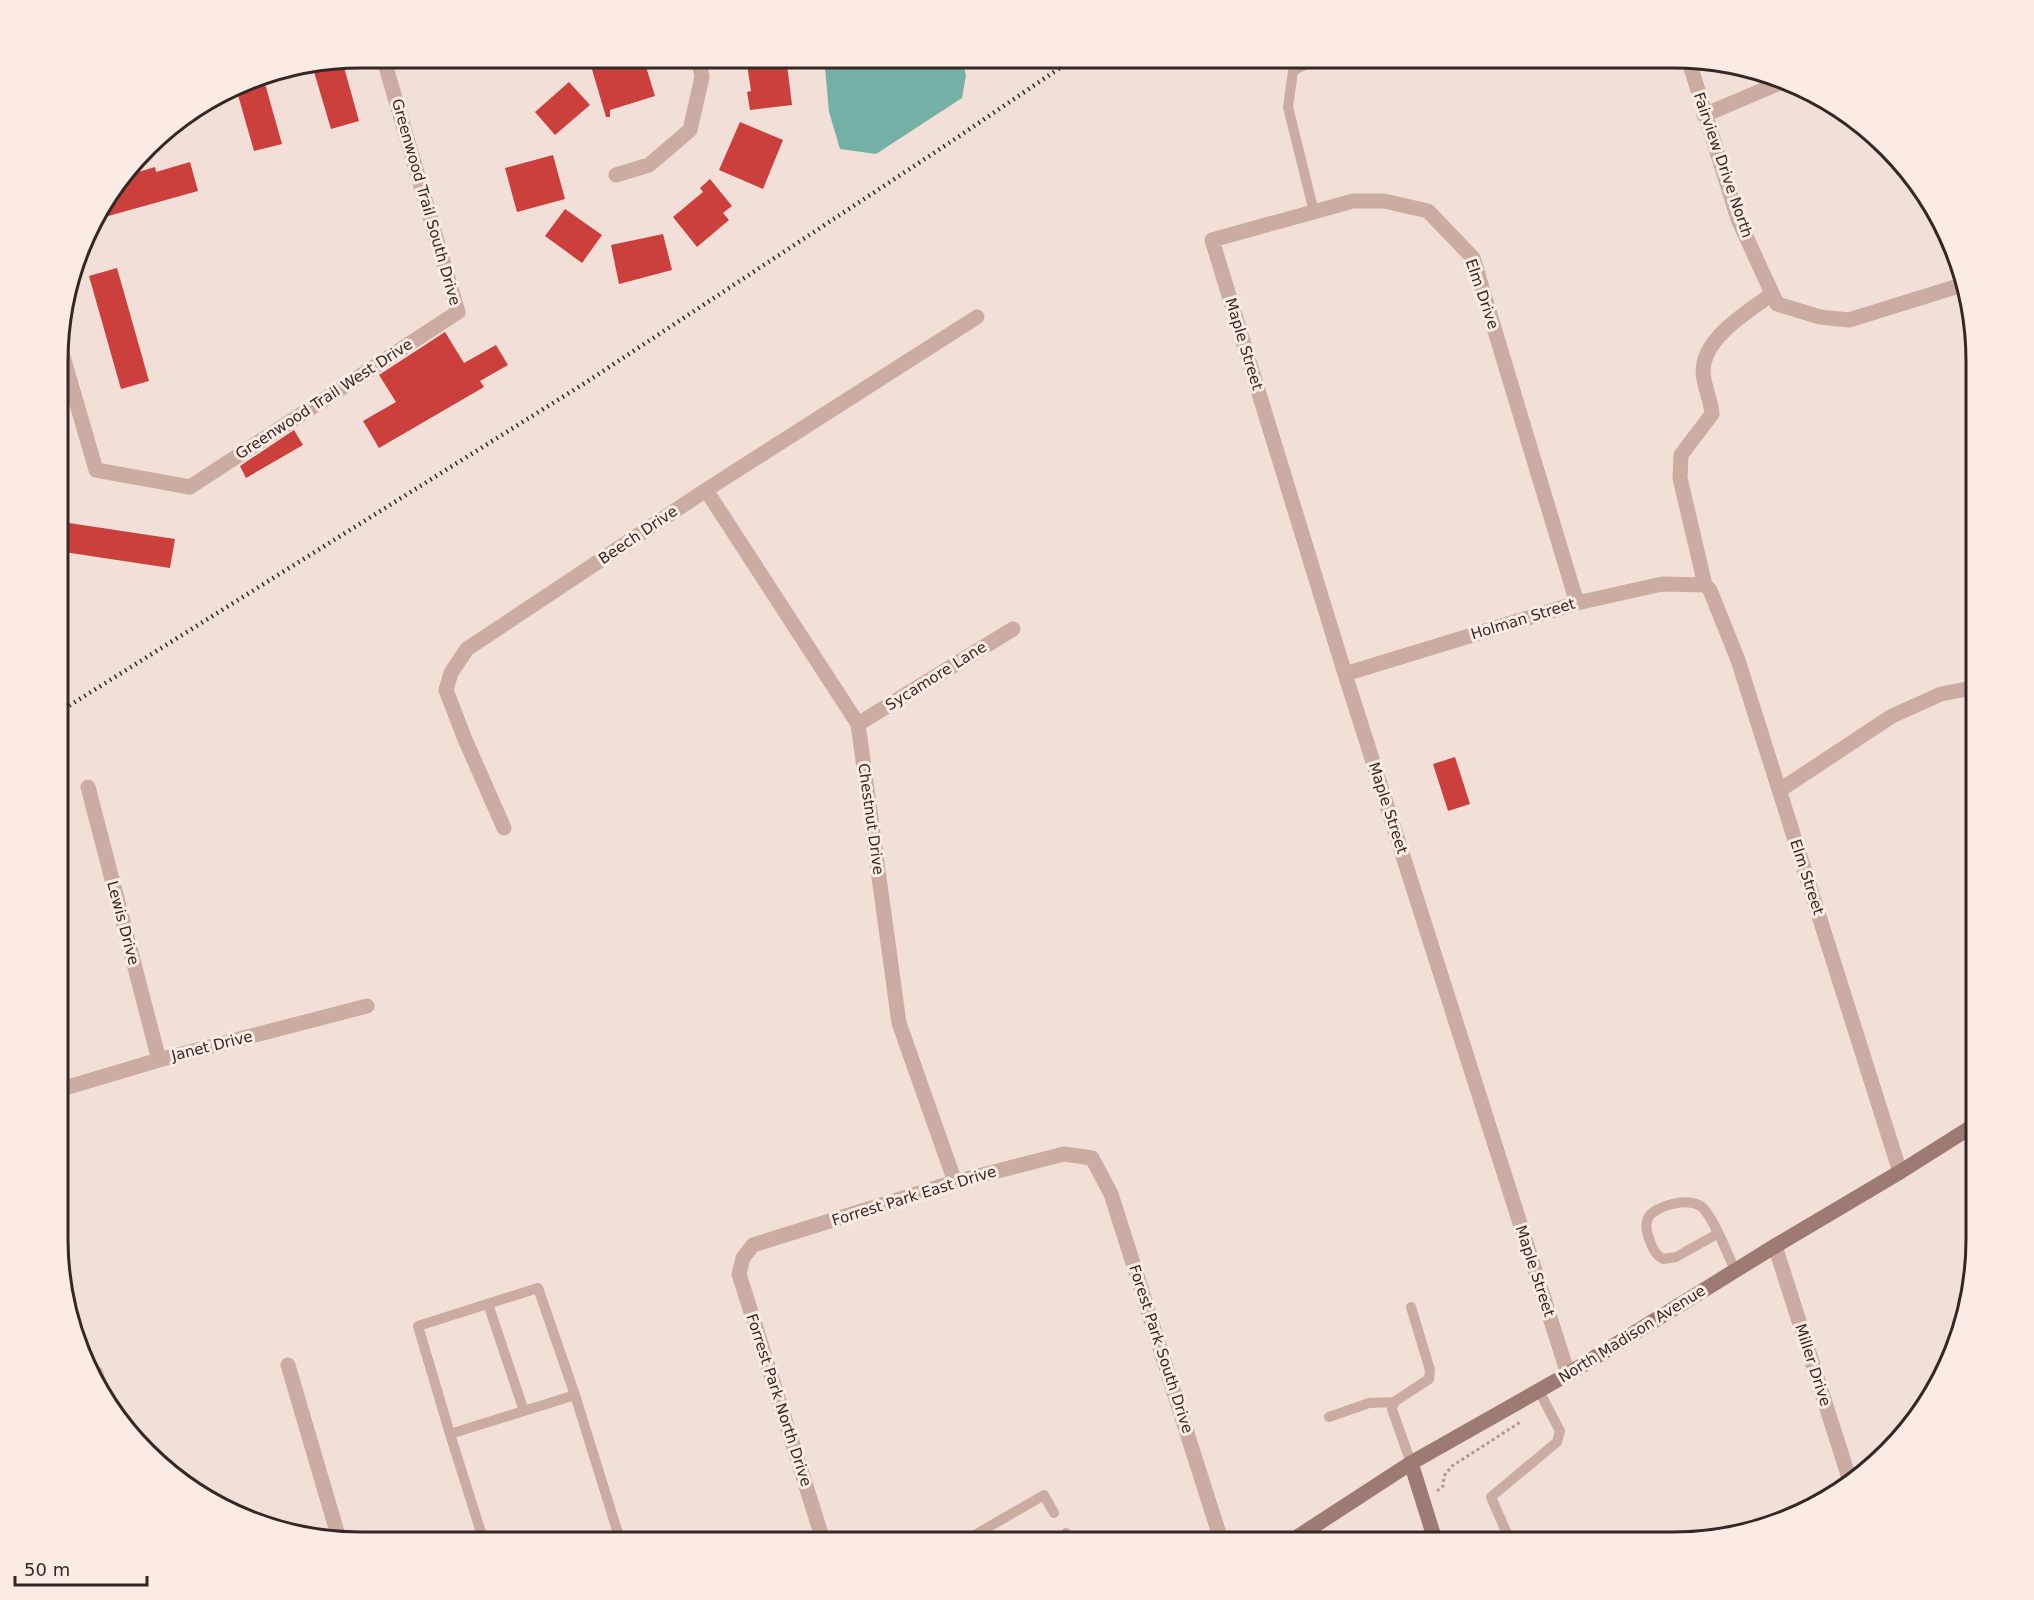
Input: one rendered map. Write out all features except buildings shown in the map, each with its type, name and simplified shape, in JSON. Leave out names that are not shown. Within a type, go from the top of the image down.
[{"type":"main road","name":"North Madison Avenue","points":[[1305,1532],[1411,1463],[1568,1374],[1966,1130]]},
{"type":"main road","points":[[1411,1463],[1433,1532]]},
{"type":"street","name":"Greenwood Trail South Drive","points":[[386,68],[458,312]]},
{"type":"street","points":[[616,176],[649,165],[690,130],[702,77],[700,68]]},
{"type":"street","name":"Fairview Drive North","points":[[1691,68],[1738,219],[1775,299]]},
{"type":"street","points":[[1704,115],[1774,85]]},
{"type":"street","name":"Elm Drive","points":[[1212,240],[1353,201],[1384,201],[1428,211],[1473,258],[1577,603]]},
{"type":"street","name":"Maple Street","points":[[1212,240],[1345,674],[1568,1374]]},
{"type":"street","points":[[1775,299],[1820,317],[1850,320],[1957,286]]},
{"type":"street","name":"Elm Street","points":[[1775,299],[1733,323],[1715,341],[1704,363],[1705,384],[1712,414],[1681,455],[1680,478],[1705,585],[1710,590],[1738,660],[1900,1172]]},
{"type":"street","name":"Greenwood Trail West Drive","points":[[68,374],[96,470],[190,487],[458,312]]},
{"type":"street","name":"Beech Drive","points":[[504,828],[446,690],[451,672],[466,649],[706,490],[977,317]]},
{"type":"street","name":"Chestnut Drive","points":[[706,490],[858,724],[899,1023],[955,1182]]},
{"type":"street","name":"Holman Street","points":[[1345,674],[1577,603],[1662,584],[1705,585]]},
{"type":"street","name":"Sycamore Lane","points":[[858,724],[1013,629]]},
{"type":"street","points":[[1780,790],[1892,716],[1941,694],[1966,689]]},
{"type":"street","name":"Lewis Drive","points":[[88,787],[159,1060]]},
{"type":"street","name":"Janet Drive","points":[[68,1087],[159,1060],[367,1006]]},
{"type":"street","name":"Forrest Park East Drive","points":[[743,1258],[753,1245],[955,1182],[1064,1154],[1092,1158]]},
{"type":"street","name":"Forest Park South Drive","points":[[1092,1158],[1111,1194],[1219,1532]]},
{"type":"street","name":"Miller Drive","points":[[1775,1246],[1848,1475]]},
{"type":"street","name":"Forrest Park North Drive","points":[[743,1258],[739,1274],[821,1532]]},
{"type":"street","points":[[288,1365],[337,1532]]},
{"type":"lane","points":[[1298,68],[1293,71],[1288,107],[1314,212]]},
{"type":"lane","points":[[1717,1234],[1676,1257],[1662,1259],[1657,1256],[1649,1240],[1646,1226],[1649,1216],[1660,1208],[1685,1201],[1694,1202],[1702,1206],[1717,1234],[1735,1270]]},
{"type":"lane","points":[[481,1532],[418,1326],[538,1288],[575,1395],[618,1532]]},
{"type":"lane","points":[[488,1304],[524,1411]]},
{"type":"lane","points":[[1329,1417],[1369,1403],[1394,1402],[1429,1379],[1430,1370],[1411,1307]]},
{"type":"lane","points":[[1506,1532],[1491,1497],[1557,1442],[1560,1431],[1539,1391]]},
{"type":"lane","points":[[450,1434],[575,1395]]},
{"type":"lane","points":[[1394,1402],[1392,1409],[1411,1463]]},
{"type":"lane","points":[[979,1532],[1044,1495],[1054,1513]]},
{"type":"green space","points":[[97,1366],[102,1368],[108,1388],[107,1386]]},
{"type":"water","points":[[825,68],[964,68],[966,75],[962,98],[876,154],[840,149],[829,112]]},
{"type":"railway","points":[[68,706],[585,383],[1060,68]]}]
